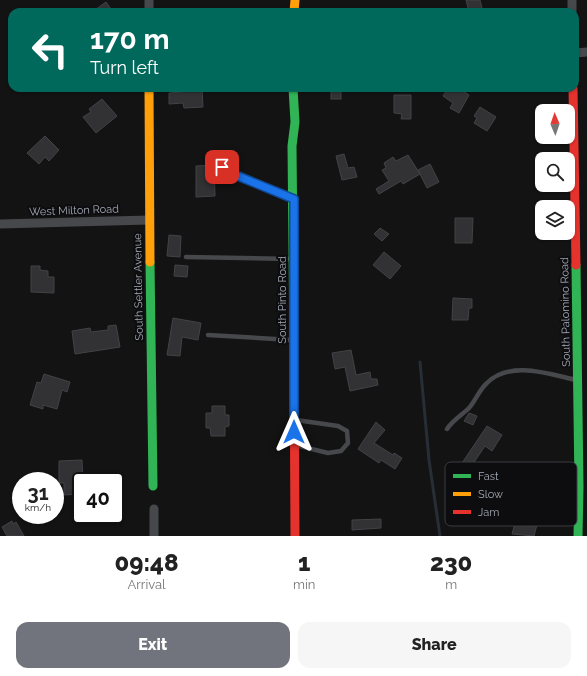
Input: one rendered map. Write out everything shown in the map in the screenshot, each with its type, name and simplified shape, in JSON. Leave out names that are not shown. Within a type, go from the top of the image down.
[{"type":"street","name":"South Settler Avenue","points":[[149,92],[149,220],[153,486]]},
{"type":"street","name":"South Pinto Road","points":[[293,92],[295,122],[292,146],[294,199],[295,536]]},
{"type":"street","name":"South Palomino Road","points":[[573,92],[578,380],[578,536]]},
{"type":"street","name":"West Milton Road","points":[[0,224],[149,220]]},
{"type":"street","points":[[577,341],[587,341]]},
{"type":"street","points":[[154,509],[154,536]]},
{"type":"lane","points":[[222,167],[233,174],[294,199]]},
{"type":"lane","points":[[186,257],[294,260]]},
{"type":"lane","points":[[208,335],[294,340]]},
{"type":"lane","points":[[447,429],[470,407],[488,382],[506,372],[530,371],[578,380]]},
{"type":"lane","points":[[294,420],[338,426],[347,431],[348,443],[341,451],[328,453],[294,445]]},
{"type":"building","points":[[466,0],[480,0],[482,8],[468,8]]},
{"type":"building","points":[[106,2],[110,8],[98,8]]},
{"type":"building","points":[[202,92],[203,107],[184,108],[183,103],[169,104],[169,93]]},
{"type":"building","points":[[331,92],[341,92],[341,99],[331,99]]},
{"type":"building","points":[[446,92],[464,92],[469,95],[459,113],[450,108],[453,103],[443,96]]},
{"type":"building","points":[[394,95],[411,95],[411,119],[401,119],[402,114],[394,113]]},
{"type":"building","points":[[102,99],[117,116],[96,133],[83,117],[91,112],[89,109]]},
{"type":"building","points":[[480,107],[496,117],[487,131],[474,123],[477,118],[474,116]]},
{"type":"building","points":[[45,136],[59,150],[49,161],[45,157],[39,164],[27,153]]},
{"type":"building","points":[[344,154],[348,168],[354,167],[357,177],[342,180],[336,156]]},
{"type":"building","points":[[408,155],[420,174],[403,184],[401,181],[379,194],[376,189],[389,181],[382,170],[386,168],[384,163],[393,157],[396,161]]},
{"type":"building","points":[[430,164],[439,182],[427,188],[418,170]]},
{"type":"building","points":[[214,165],[215,196],[196,197],[196,166]]},
{"type":"building","points":[[455,218],[473,218],[472,243],[455,243]]},
{"type":"building","points":[[380,228],[389,234],[382,241],[374,234]]},
{"type":"building","points":[[169,235],[181,236],[180,257],[167,256]]},
{"type":"building","points":[[384,252],[401,266],[390,279],[373,265]]},
{"type":"building","points":[[175,265],[188,266],[187,277],[174,276]]},
{"type":"building","points":[[31,266],[40,266],[40,270],[48,271],[48,277],[54,277],[54,293],[31,292]]},
{"type":"building","points":[[453,298],[472,299],[472,308],[469,308],[468,320],[452,320]]},
{"type":"building","points":[[173,318],[201,323],[198,340],[182,337],[180,356],[167,355]]},
{"type":"building","points":[[116,325],[120,347],[75,354],[72,331],[90,328],[91,332],[108,330],[108,326]]},
{"type":"building","points":[[351,350],[356,375],[370,372],[371,379],[377,379],[378,385],[350,391],[345,367],[335,369],[332,353]]},
{"type":"building","points":[[44,374],[70,382],[67,392],[62,390],[57,409],[43,405],[43,409],[30,405],[37,382],[41,383]]},
{"type":"building","points":[[212,406],[225,406],[225,415],[229,415],[229,426],[225,427],[225,436],[211,436],[210,428],[206,428],[206,413],[212,413]]},
{"type":"building","points":[[469,413],[477,416],[473,425],[464,421]]},
{"type":"building","points":[[376,422],[385,430],[374,443],[393,455],[394,453],[402,458],[395,469],[381,460],[379,463],[358,449]]},
{"type":"building","points":[[487,426],[502,435],[492,451],[485,446],[474,462],[463,462]]},
{"type":"building","points":[[82,460],[83,472],[72,472],[72,495],[64,495],[64,472],[59,472],[59,461]]},
{"type":"building","points":[[381,519],[381,528],[352,530],[352,520]]},
{"type":"building","points":[[12,521],[12,524],[17,524],[24,536],[7,536],[2,527]]},
{"type":"building","points":[[514,526],[537,526],[534,536],[512,534]]},
{"type":"waterway","points":[[420,362],[429,460],[440,536]]},
{"type":"traffic: fast","points":[[293,92],[295,122],[292,146],[294,348]]},
{"type":"traffic: fast","points":[[150,262],[153,486]]},
{"type":"traffic: fast","points":[[576,265],[579,487],[578,536]]},
{"type":"traffic: slow","points":[[294,8],[295,0]]},
{"type":"traffic: slow","points":[[149,92],[150,262]]},
{"type":"traffic: jam","points":[[573,92],[576,265]]},
{"type":"traffic: jam","points":[[294,348],[295,536]]},
{"type":"route","points":[[222,167],[233,174],[266,189],[294,199],[294,432]]}]
